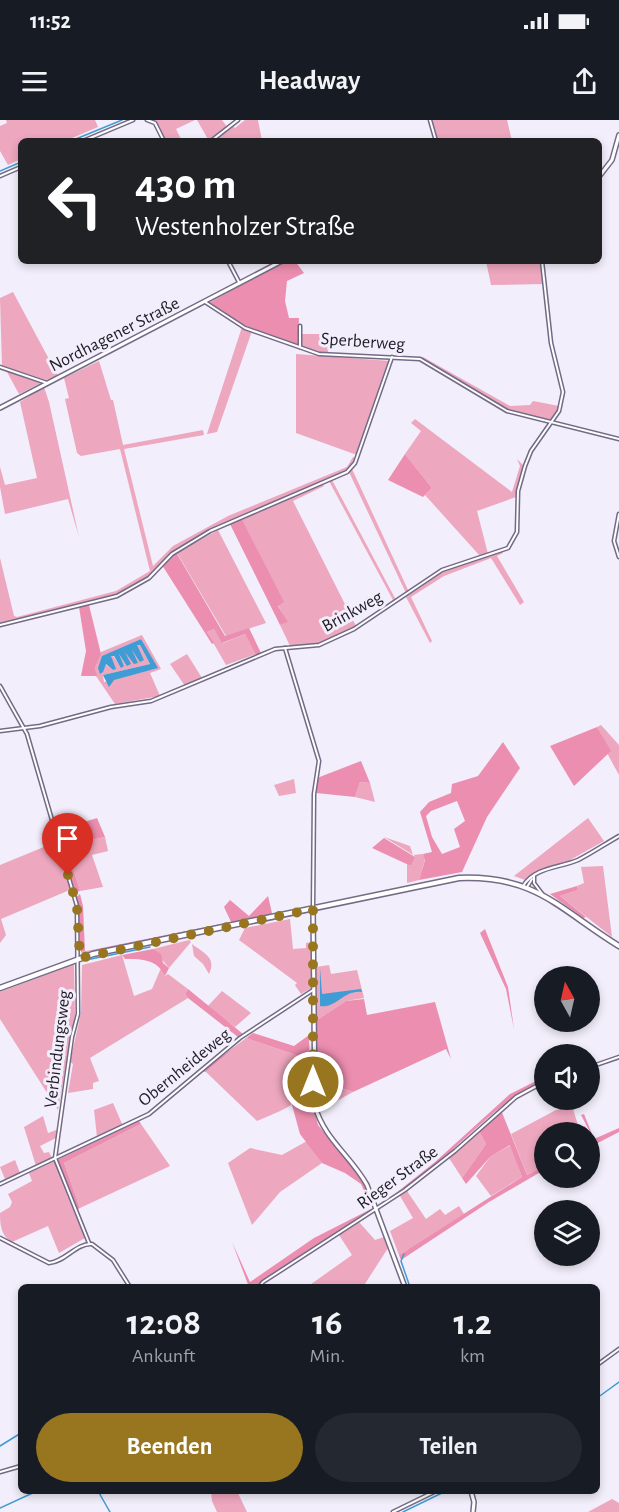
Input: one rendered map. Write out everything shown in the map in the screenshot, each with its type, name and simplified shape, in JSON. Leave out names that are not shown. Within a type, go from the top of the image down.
[{"type":"main road","points":[[0,988],[80,958],[459,878],[496,878],[525,886],[543,895],[619,946]]},
{"type":"street","points":[[90,138],[133,120]]},
{"type":"street","points":[[147,120],[154,123],[162,138]]},
{"type":"street","points":[[215,138],[238,120]]},
{"type":"street","points":[[430,120],[435,138]]},
{"type":"street","points":[[602,173],[612,160],[619,135]]},
{"type":"street","points":[[0,176],[18,168]]},
{"type":"street","points":[[230,264],[240,283]]},
{"type":"street","name":"Nordhagener Straße","points":[[0,408],[276,264]]},
{"type":"street","name":"Brinkweg","points":[[0,731],[25,729],[111,706],[151,701],[254,657],[285,648],[319,645],[346,634],[442,570],[508,548],[517,532],[518,491],[525,466],[531,451],[553,423],[559,411],[563,392],[551,343],[542,264]]},
{"type":"street","name":"Sperberweg","points":[[205,302],[245,328],[319,354],[420,359],[507,411],[553,423]]},
{"type":"street","points":[[300,326],[300,347]]},
{"type":"street","points":[[0,625],[117,596],[149,578],[172,554],[206,533],[347,472],[355,463],[392,357]]},
{"type":"street","points":[[0,367],[47,383]]},
{"type":"street","points":[[553,423],[619,439]]},
{"type":"street","points":[[619,514],[614,540],[619,557]]},
{"type":"street","points":[[285,648],[319,761],[314,794],[313,1096],[325,1133],[360,1173],[377,1210],[404,1284]]},
{"type":"street","name":"Verbindungsweg","points":[[0,687],[25,729],[77,906],[80,958],[78,1014],[72,1037],[56,1158],[89,1243]]},
{"type":"street","points":[[525,886],[534,875],[574,861],[619,836]]},
{"type":"street","points":[[534,875],[534,883],[543,895]]},
{"type":"street","name":"Obernheideweg","points":[[0,1184],[149,1114],[240,1038],[313,990]]},
{"type":"street","points":[[600,1063],[619,1056]]},
{"type":"street","name":"Rieger Straße","points":[[263,1284],[299,1257],[377,1210],[455,1151],[516,1097],[534,1087]]},
{"type":"street","points":[[0,1238],[49,1263],[56,1262],[89,1243],[98,1247],[113,1260],[128,1284]]},
{"type":"street","points":[[600,1363],[619,1350]]},
{"type":"street","points":[[0,1472],[18,1467]]},
{"type":"street","points":[[393,1512],[430,1494]]},
{"type":"street","points":[[472,1494],[473,1512]]},
{"type":"shaded area","points":[[6,120],[95,120],[98,127],[72,138],[18,138],[18,160],[8,165],[0,151],[0,126],[7,123]]},
{"type":"shaded area","points":[[149,120],[195,120],[176,129],[180,138],[163,138],[155,123]]},
{"type":"shaded area","points":[[197,120],[222,120],[228,128],[213,138],[207,138]]},
{"type":"shaded area","points":[[245,120],[258,120],[261,138],[216,138],[232,125],[235,128]]},
{"type":"shaded area","points":[[432,120],[507,120],[511,138],[437,138]]},
{"type":"shaded area","points":[[280,264],[297,264],[304,273],[287,281],[285,301],[289,318],[299,318],[298,346],[246,326],[209,303]]},
{"type":"shaded area","points":[[487,264],[541,264],[544,284],[491,285]]},
{"type":"shaded area","points":[[13,292],[58,376],[46,380],[2,366],[0,298]]},
{"type":"shaded area","points":[[242,327],[252,331],[217,432],[207,434]]},
{"type":"shaded area","points":[[302,334],[321,334],[321,341],[328,342],[328,354],[302,347]]},
{"type":"shaded area","points":[[296,354],[390,361],[357,455],[296,433]]},
{"type":"shaded area","points":[[423,357],[510,406],[530,405],[533,401],[559,406],[553,421],[507,410],[421,359]]},
{"type":"shaded area","points":[[99,361],[111,400],[113,400],[123,445],[203,430],[204,435],[124,449],[153,566],[173,546],[228,516],[347,467],[353,457],[356,458],[347,471],[206,532],[167,556],[148,577],[117,595],[0,624],[0,558],[14,616],[17,617],[116,591],[150,571],[120,449],[81,456],[77,453],[65,399],[69,398],[64,378]]},
{"type":"shaded area","points":[[0,368],[40,380],[41,383],[19,394],[7,372]]},
{"type":"shaded area","points":[[44,387],[79,537],[68,499],[5,514],[0,487],[0,467],[5,485],[37,478],[20,402]]},
{"type":"shaded area","points":[[415,419],[512,492],[520,466],[517,459],[524,466],[516,497],[477,511],[488,554],[480,556],[425,495],[432,488],[405,454],[421,431],[411,423]]},
{"type":"shaded area","points":[[405,454],[432,488],[423,497],[388,480]]},
{"type":"shaded area","points":[[352,469],[409,592],[406,593],[349,472]]},
{"type":"shaded area","points":[[332,480],[396,600],[379,611],[393,600],[329,481]]},
{"type":"shaded area","points":[[322,484],[324,486],[293,501],[356,626],[318,644],[290,646],[280,625],[287,622],[278,605],[283,602],[242,519]]},
{"type":"shaded area","points":[[242,519],[284,602],[278,606],[288,622],[280,625],[230,524]]},
{"type":"shaded area","points":[[218,530],[266,623],[226,636],[177,553]]},
{"type":"shaded area","points":[[502,551],[503,553],[497,556],[524,602],[520,605],[491,558],[444,576],[411,597],[432,641],[430,643],[406,597],[446,570]]},
{"type":"shaded area","points":[[176,552],[225,636],[249,628],[261,653],[256,655],[245,634],[222,643],[214,629],[207,632],[214,643],[212,644],[162,565]]},
{"type":"shaded area","points":[[89,605],[101,654],[95,668],[97,676],[81,676],[86,651],[79,607]]},
{"type":"shaded area","points":[[214,629],[223,643],[245,634],[256,654],[226,665],[207,632]]},
{"type":"shaded area","points":[[142,635],[161,669],[150,673],[160,696],[115,704],[96,676],[95,668],[101,652]],"holes":[[[141,639],[157,668],[104,682],[103,675],[150,664],[140,645],[136,645],[144,660],[131,650],[137,663],[134,663],[127,652],[124,652],[130,664],[127,665],[119,654],[124,666],[121,667],[111,656],[113,670],[105,664],[103,656]]]},
{"type":"shaded area","points":[[187,654],[202,678],[185,686],[170,664]]},
{"type":"shaded area","points":[[601,725],[619,745],[619,775],[607,753],[610,751],[597,727]]},
{"type":"shaded area","points":[[597,727],[611,751],[574,786],[550,746]]},
{"type":"shaded area","points":[[503,742],[520,768],[487,817],[462,872],[419,880],[425,860],[423,854],[432,852],[420,812],[429,802],[451,793],[452,784],[478,776]],"holes":[[[457,801],[465,821],[454,829],[460,847],[442,854],[432,837],[426,816],[431,811]]]},
{"type":"shaded area","points":[[361,761],[370,783],[360,782],[355,797],[316,793],[317,778]]},
{"type":"shaded area","points":[[294,779],[296,793],[279,796],[274,785]]},
{"type":"shaded area","points":[[360,782],[370,783],[375,802],[355,797]]},
{"type":"shaded area","points":[[97,818],[105,837],[66,845],[80,891],[75,892],[58,830]]},
{"type":"shaded area","points":[[588,818],[604,841],[563,864],[539,870],[525,880],[514,876]]},
{"type":"shaded area","points":[[105,837],[108,851],[92,855],[103,887],[80,891],[66,845]]},
{"type":"shaded area","points":[[384,837],[410,846],[413,855]]},
{"type":"shaded area","points":[[384,838],[415,857],[411,866],[372,848]]},
{"type":"shaded area","points":[[56,842],[72,889],[1,919],[6,935],[0,943],[0,865]]},
{"type":"shaded area","points":[[423,854],[425,859],[419,880],[407,883],[407,864],[411,866],[415,856],[413,855]]},
{"type":"shaded area","points":[[603,866],[612,937],[560,896],[578,890],[577,886],[584,883],[581,867]]},
{"type":"shaded area","points":[[577,886],[578,890],[560,896],[586,917],[583,918],[550,894]]},
{"type":"shaded area","points":[[80,894],[83,906],[85,951],[81,952],[76,897]]},
{"type":"shaded area","points":[[268,896],[272,913],[270,917],[232,924],[224,907],[230,900],[249,916]]},
{"type":"shaded area","points":[[290,919],[293,949],[306,948],[306,943],[311,942],[311,988],[301,994],[295,985],[297,983],[239,940],[245,928]]},
{"type":"shaded area","points":[[231,922],[232,924],[83,954],[81,952]]},
{"type":"shaded area","points":[[485,929],[508,987],[514,1029],[506,989],[480,933]]},
{"type":"shaded area","points":[[189,940],[191,942],[169,968],[153,949]]},
{"type":"shaded area","points":[[192,944],[208,956],[211,964],[209,974],[194,956]]},
{"type":"shaded area","points":[[153,949],[161,954],[163,963],[169,968],[165,976],[162,970],[153,963],[125,959],[122,955]]},
{"type":"shaded area","points":[[122,955],[134,996],[152,989],[161,968],[165,976],[168,974],[188,989],[185,994],[188,998],[90,1058],[99,1081],[93,1083],[93,1089],[68,1093],[73,1064],[70,1062],[81,1013],[82,965]]},
{"type":"shaded area","points":[[74,964],[75,1015],[58,1110],[0,1019],[0,992]]},
{"type":"shaded area","points":[[329,965],[331,974],[357,970],[364,998],[346,1001],[317,1020],[316,967]]},
{"type":"shaded area","points":[[188,989],[243,1034],[238,1037],[188,998],[185,994]]},
{"type":"shaded area","points":[[222,991],[251,1013],[235,1027],[207,1007]]},
{"type":"shaded area","points":[[364,999],[367,1015],[435,1002],[451,1059],[446,1049],[353,1092],[316,1079],[317,1020],[346,1001]]},
{"type":"shaded area","points":[[253,1033],[294,1046],[309,1035],[311,1096],[318,1125],[359,1174],[374,1206],[371,1206],[361,1184],[345,1173],[322,1163],[300,1134],[292,1105],[301,1093],[288,1073],[299,1056],[246,1038]]},
{"type":"shaded area","points":[[246,1038],[299,1056],[300,1084],[296,1100],[291,1105],[257,1121],[206,1072]]},
{"type":"shaded area","points":[[244,1040],[206,1072],[202,1071]]},
{"type":"shaded area","points":[[316,1079],[353,1092],[320,1110]]},
{"type":"shaded area","points":[[534,1082],[534,1085],[496,1111],[424,1175],[401,1193],[386,1201],[435,1162],[510,1094]]},
{"type":"shaded area","points":[[113,1103],[123,1126],[97,1137],[94,1110]]},
{"type":"shaded area","points":[[501,1110],[527,1175],[534,1171],[534,1176],[489,1202],[401,1260],[399,1255],[522,1177],[510,1145],[490,1157],[466,1184],[462,1178],[486,1144],[479,1131]]},
{"type":"shaded area","points":[[556,1110],[573,1110],[577,1122],[534,1122],[534,1171],[527,1175],[511,1134]]},
{"type":"shaded area","points":[[43,1116],[48,1133],[59,1129],[58,1137],[40,1146],[44,1153],[49,1152],[52,1158],[36,1166],[24,1127]]},
{"type":"shaded area","points":[[139,1121],[141,1124],[64,1163],[80,1208],[74,1211],[53,1162]]},
{"type":"shaded area","points":[[141,1124],[170,1166],[80,1208],[64,1163]]},
{"type":"shaded area","points":[[619,1128],[619,1132],[600,1142],[600,1136]]},
{"type":"shaded area","points":[[479,1131],[486,1144],[462,1178],[449,1158]]},
{"type":"shaded area","points":[[307,1141],[322,1163],[280,1192],[252,1225],[228,1163],[250,1148],[282,1155]]},
{"type":"shaded area","points":[[511,1145],[522,1177],[491,1196],[476,1176],[490,1157]]},
{"type":"shaded area","points":[[15,1160],[20,1173],[5,1179],[0,1167]]},
{"type":"shaded area","points":[[53,1162],[85,1238],[59,1253],[48,1226],[12,1242],[3,1233],[0,1222],[0,1213],[10,1207],[12,1202],[8,1194],[32,1181],[29,1173]]},
{"type":"shaded area","points":[[407,1191],[426,1219],[440,1209],[445,1215],[459,1206],[464,1214],[399,1255],[390,1231],[413,1218],[400,1196]]},
{"type":"shaded area","points":[[371,1209],[373,1211],[260,1284],[248,1284],[232,1242],[250,1282],[314,1238]]},
{"type":"shaded area","points":[[359,1222],[375,1240],[384,1237],[388,1248],[365,1284],[311,1284],[352,1255],[339,1235]]},
{"type":"shaded area","points":[[211,1494],[238,1494],[247,1512],[217,1512]]},
{"type":"shaded area","points":[[612,1499],[619,1503],[619,1512],[588,1512]]},
{"type":"water","points":[[141,639],[158,668],[114,680],[109,687],[103,675],[150,664],[140,645],[137,645],[144,660],[140,662],[132,650],[138,663],[134,664],[125,652],[131,664],[127,666],[119,654],[124,666],[121,668],[114,656],[111,656],[116,669],[113,670],[106,664],[100,674],[98,668],[102,656]]},
{"type":"water","points":[[320,968],[322,994],[361,989],[362,992],[350,993],[331,1005],[320,1006]]},
{"type":"waterway","points":[[78,138],[122,120]]},
{"type":"waterway","points":[[0,171],[18,163]]},
{"type":"waterway","points":[[86,960],[150,947]]},
{"type":"waterway","points":[[404,1254],[401,1261],[409,1284]]},
{"type":"waterway","points":[[600,1396],[619,1382]]},
{"type":"waterway","points":[[0,1446],[18,1435]]},
{"type":"waterway","points":[[0,1508],[30,1494]]},
{"type":"waterway","points":[[100,1494],[110,1512]]},
{"type":"waterway","points":[[403,1512],[440,1494]]},
{"type":"route","points":[[68,875],[77,906],[80,958],[313,909],[313,1082]]}]
